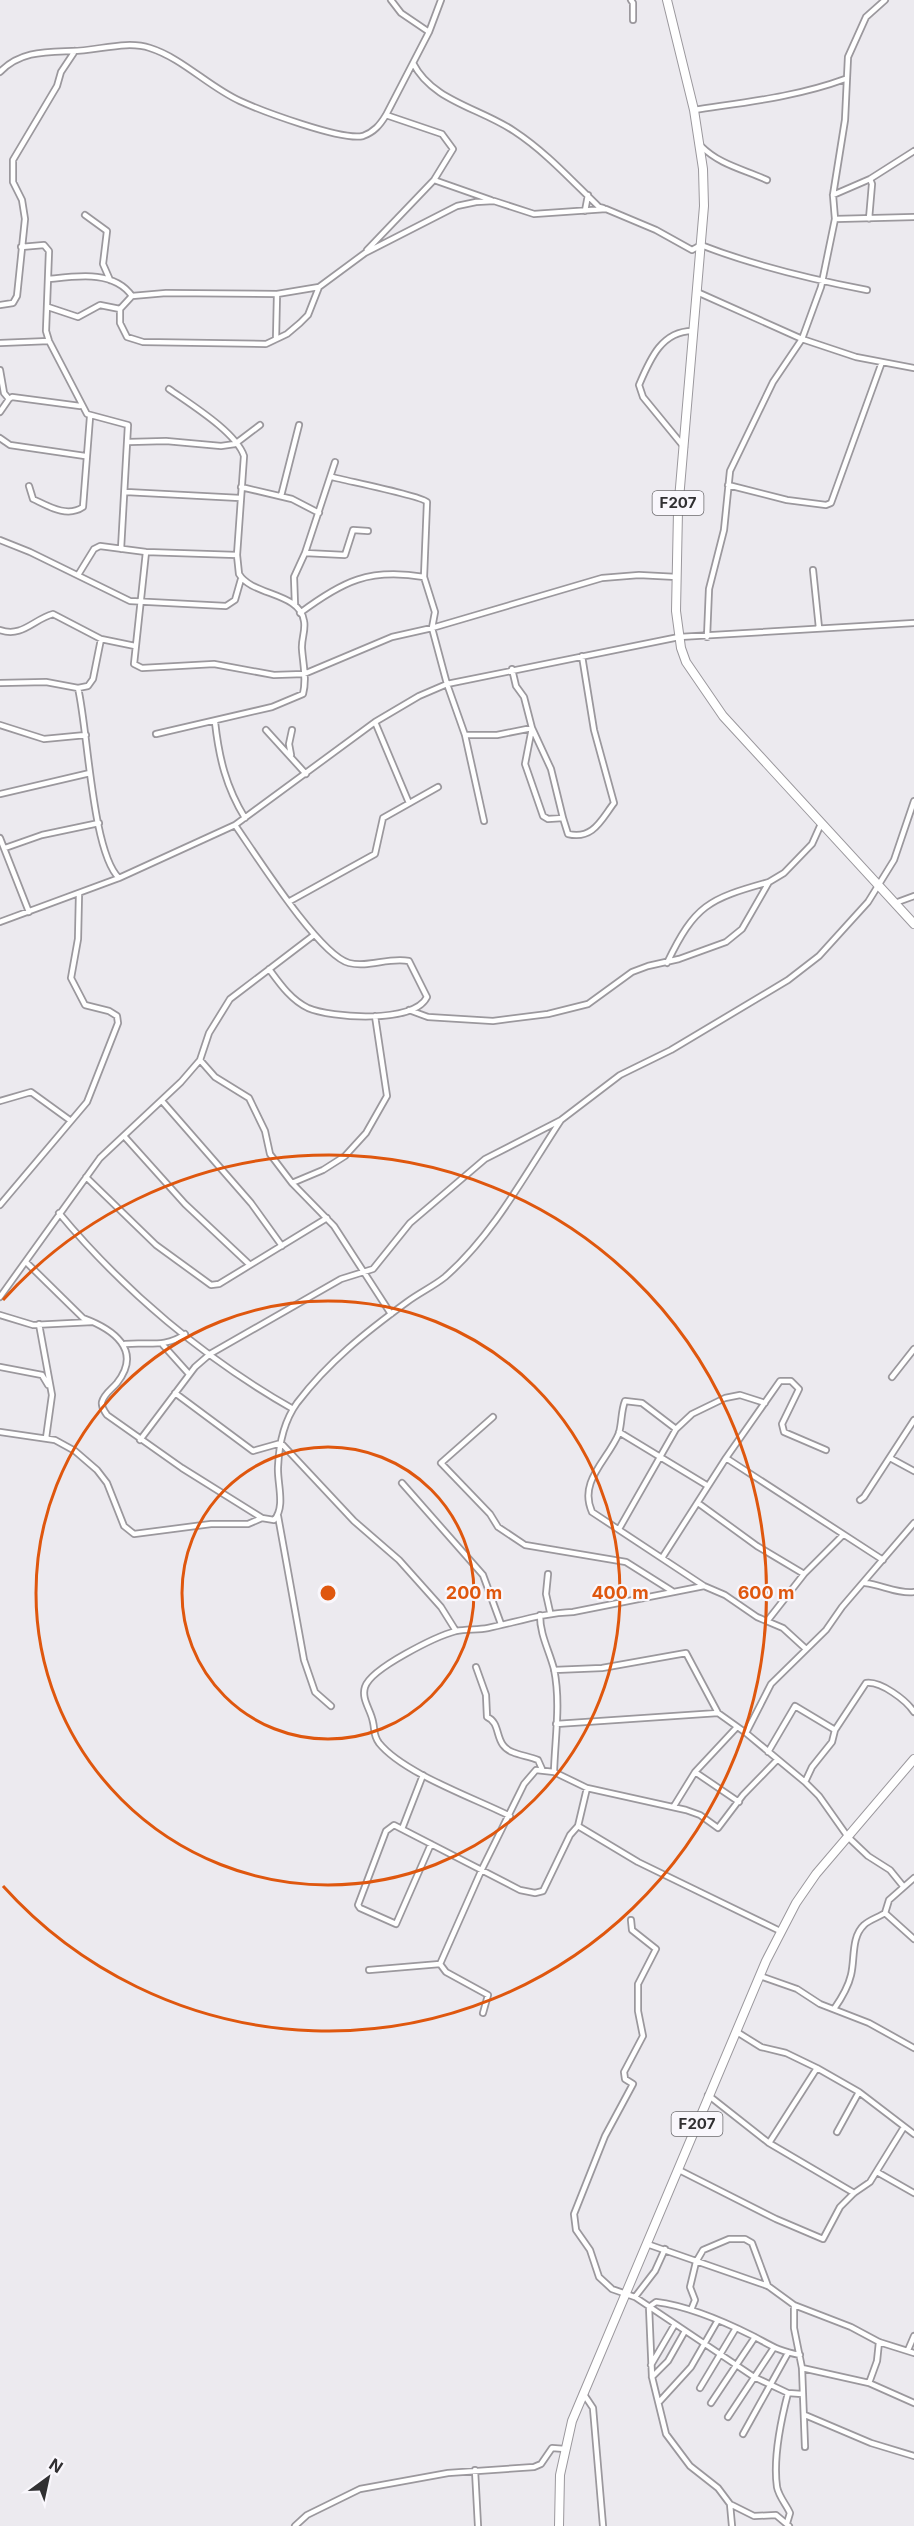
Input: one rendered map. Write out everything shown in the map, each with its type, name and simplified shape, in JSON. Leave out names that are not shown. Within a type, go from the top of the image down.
[{"type":"main road","name":"F207","points":[[667,0],[694,110],[700,146],[704,206],[678,511],[676,611],[679,637],[686,662],[706,694],[821,824],[914,924]]},
{"type":"main road","name":"F207","points":[[559,2526],[560,2475],[565,2449],[583,2393],[679,2170],[708,2095],[780,1931],[816,1874],[914,1759]]},
{"type":"street","points":[[391,0],[401,13],[429,32]]},
{"type":"street","points":[[0,72],[6,66],[37,51],[75,51],[138,45],[148,47],[240,101],[338,135],[364,135],[378,128],[386,115],[429,32],[441,0]]},
{"type":"street","points":[[631,0],[633,20]]},
{"type":"street","points":[[707,637],[710,589],[724,530],[730,471],[763,402],[802,339],[822,282],[835,219],[833,195],[845,120],[845,79],[848,57],[866,17],[885,0]]},
{"type":"street","points":[[0,305],[13,303],[18,296],[25,219],[22,200],[13,182],[13,160],[57,86],[64,66],[75,51]]},
{"type":"street","points":[[413,63],[419,74],[432,88],[513,130],[562,169],[598,207],[656,230],[692,250],[701,245],[740,260],[822,282],[867,290]]},
{"type":"street","points":[[694,110],[780,98],[845,79]]},
{"type":"street","points":[[365,253],[434,180],[453,149],[442,134],[418,124],[403,123],[386,115]]},
{"type":"street","points":[[700,146],[712,158],[767,180]]},
{"type":"street","points":[[833,195],[870,179],[914,151]]},
{"type":"street","points":[[869,219],[872,184],[870,179]]},
{"type":"street","points":[[434,180],[534,214],[606,209]]},
{"type":"street","points":[[585,210],[588,195]]},
{"type":"street","points":[[319,287],[308,315],[287,334],[266,344],[210,345],[143,342],[127,337],[120,323],[120,309],[132,296],[166,293],[277,294],[319,287],[365,253],[457,206],[494,201]]},
{"type":"street","points":[[85,215],[107,231],[103,264],[110,280]]},
{"type":"street","points":[[835,219],[914,218]]},
{"type":"street","points":[[21,247],[44,245],[48,248],[46,331],[80,406],[90,417],[126,423],[129,442],[121,549]]},
{"type":"street","points":[[49,279],[86,276],[110,280],[126,287],[132,296]]},
{"type":"street","points":[[697,292],[802,339],[856,357],[914,368]]},
{"type":"street","points":[[276,339],[277,294]]},
{"type":"street","points":[[48,307],[78,317],[100,305],[120,309]]},
{"type":"street","points":[[684,447],[643,397],[639,385],[649,363],[672,333],[680,330],[694,331]]},
{"type":"street","points":[[0,344],[49,340]]},
{"type":"street","points":[[728,485],[787,500],[826,505],[831,502],[882,362]]},
{"type":"street","points":[[0,370],[4,393],[9,399]]},
{"type":"street","points":[[169,389],[213,421],[244,456],[237,555],[237,568],[242,579],[295,605]]},
{"type":"street","points":[[0,421],[0,412],[12,397],[80,406]]},
{"type":"street","points":[[29,486],[33,499],[65,512],[76,512],[83,507],[86,495],[85,456],[90,417]]},
{"type":"street","points":[[281,496],[299,425]]},
{"type":"street","points":[[129,442],[166,441],[221,446],[235,444],[260,426]]},
{"type":"street","points":[[0,438],[10,445],[85,456]]},
{"type":"street","points":[[156,734],[215,722],[303,694],[305,688],[305,661],[302,649],[304,620],[295,605],[294,577],[305,554],[335,462]]},
{"type":"street","points":[[332,477],[424,499],[427,502],[424,577],[435,612],[432,628],[447,684],[465,735],[484,821]]},
{"type":"street","points":[[241,487],[281,496],[319,513]]},
{"type":"street","points":[[126,492],[240,498]]},
{"type":"street","points":[[305,554],[345,555],[353,530],[368,531]]},
{"type":"street","points":[[0,540],[78,575],[118,596],[140,603],[180,602],[226,606],[235,600],[242,579]]},
{"type":"street","points":[[78,575],[96,547],[146,552],[237,555]]},
{"type":"street","points":[[146,552],[134,664],[142,668],[214,664],[274,675],[304,674],[392,637],[432,628],[602,578],[639,575],[677,577]]},
{"type":"street","points":[[813,570],[819,628]]},
{"type":"street","points":[[300,613],[333,588],[353,580],[402,573],[424,577]]},
{"type":"street","points":[[0,630],[7,633],[19,631],[35,625],[42,617],[53,614],[101,639],[135,646]]},
{"type":"street","points":[[0,922],[120,878],[235,825],[375,722],[419,696],[447,684],[679,637],[914,623]]},
{"type":"street","points":[[0,683],[46,682],[78,688],[88,686],[93,679],[101,639]]},
{"type":"street","points":[[512,669],[516,686],[524,697],[532,728],[551,770],[568,834],[593,831],[614,803],[594,730],[582,656]]},
{"type":"street","points":[[78,688],[90,773],[108,864],[120,878]]},
{"type":"street","points":[[215,722],[222,772],[231,796],[245,818]]},
{"type":"street","points":[[375,722],[409,803]]},
{"type":"street","points":[[0,725],[44,739],[86,735]]},
{"type":"street","points":[[465,735],[497,735],[532,728]]},
{"type":"street","points":[[532,728],[525,764],[543,816],[548,819],[563,818]]},
{"type":"street","points":[[266,730],[306,774]]},
{"type":"street","points":[[292,730],[289,744],[292,758]]},
{"type":"street","points":[[0,794],[90,773]]},
{"type":"street","points":[[290,901],[336,874],[370,858],[377,849],[381,821],[438,787]]},
{"type":"street","points":[[140,1440],[189,1374],[210,1354],[341,1279],[373,1269],[410,1223],[485,1159],[561,1119],[620,1075],[670,1050],[788,980],[819,956],[868,902],[894,860],[914,801]]},
{"type":"street","points":[[5,848],[42,835],[99,823]]},
{"type":"street","points":[[667,963],[680,935],[699,910],[729,893],[769,882],[800,859],[812,844],[821,824]]},
{"type":"street","points":[[235,825],[314,935],[341,960],[352,964],[370,964],[393,958],[409,961],[427,997],[424,1003],[409,1010],[375,1016],[333,1014],[308,1007],[294,999],[269,969]]},
{"type":"street","points":[[0,838],[29,912]]},
{"type":"street","points":[[409,1010],[428,1017],[493,1021],[548,1014],[588,1004],[632,972],[648,966],[667,963],[726,942],[742,929],[769,882]]},
{"type":"street","points":[[0,1205],[87,1102],[118,1023],[117,1016],[109,1011],[86,1005],[71,978],[78,939],[79,894]]},
{"type":"street","points":[[895,903],[914,896]]},
{"type":"street","points":[[0,1298],[100,1158],[162,1101],[200,1060],[209,1033],[230,999],[314,935]]},
{"type":"street","points":[[292,1183],[323,1170],[345,1156],[366,1132],[387,1096],[375,1016]]},
{"type":"street","points":[[200,1060],[215,1077],[249,1098],[265,1131],[270,1154],[292,1183],[327,1218],[391,1314]]},
{"type":"street","points":[[0,1101],[31,1092],[71,1121]]},
{"type":"street","points":[[162,1101],[251,1203],[282,1246]]},
{"type":"street","points":[[331,1706],[315,1692],[304,1660],[278,1516],[281,1443],[286,1419],[356,1340],[443,1279],[467,1256],[495,1220],[561,1119]]},
{"type":"street","points":[[124,1137],[185,1204],[250,1265]]},
{"type":"street","points":[[86,1177],[156,1245],[205,1282],[219,1284],[327,1218]]},
{"type":"street","points":[[59,1214],[101,1262],[142,1302],[257,1389],[293,1409]]},
{"type":"street","points":[[26,1262],[83,1318],[95,1322],[124,1344],[128,1351],[123,1373],[102,1399],[102,1407],[107,1415],[140,1440],[262,1518],[271,1521],[278,1516]]},
{"type":"street","points":[[0,1315],[22,1323],[95,1322]]},
{"type":"street","points":[[39,1324],[45,1344],[52,1395],[46,1438]]},
{"type":"street","points":[[124,1344],[163,1345],[176,1341],[185,1334]]},
{"type":"street","points":[[163,1345],[189,1374]]},
{"type":"street","points":[[892,1377],[914,1349]]},
{"type":"street","points":[[0,1367],[42,1375],[50,1387]]},
{"type":"street","points":[[662,1558],[726,1458],[780,1381],[787,1380],[798,1386],[798,1393],[782,1424],[784,1432],[826,1450]]},
{"type":"street","points":[[175,1393],[253,1451],[281,1443]]},
{"type":"street","points":[[619,1529],[676,1429],[692,1414],[725,1398],[740,1395],[765,1403]]},
{"type":"street","points":[[676,1429],[642,1403],[629,1399],[624,1403],[619,1432],[589,1482],[587,1502],[596,1517],[619,1529],[704,1586],[725,1595],[758,1617],[783,1628],[806,1649]]},
{"type":"street","points":[[493,1417],[441,1463],[489,1514],[498,1527],[525,1545],[626,1562],[673,1592]]},
{"type":"street","points":[[860,1500],[914,1420]]},
{"type":"street","points":[[0,1432],[46,1438],[64,1443],[97,1470],[106,1483],[124,1526],[134,1534],[211,1524],[248,1524],[262,1518]]},
{"type":"street","points":[[619,1432],[660,1459],[708,1486]]},
{"type":"street","points":[[281,1443],[354,1521],[399,1560],[441,1606],[456,1631]]},
{"type":"street","points":[[726,1458],[883,1560]]},
{"type":"street","points":[[890,1458],[914,1471]]},
{"type":"street","points":[[402,1483],[483,1575],[501,1624]]},
{"type":"street","points":[[698,1503],[757,1546],[804,1574]]},
{"type":"street","points":[[746,1733],[756,1718],[764,1692],[826,1630],[842,1607],[913,1527]]},
{"type":"street","points":[[768,1620],[804,1574],[843,1535]]},
{"type":"street","points":[[548,1574],[546,1594],[550,1612]]},
{"type":"street","points":[[865,1583],[887,1586],[902,1593],[914,1592]]},
{"type":"street","points":[[510,1816],[423,1775],[380,1744],[373,1733],[374,1723],[365,1699],[365,1685],[377,1671],[396,1658],[456,1631],[501,1624],[550,1612],[573,1612],[704,1586]]},
{"type":"street","points":[[540,1615],[540,1629],[554,1670],[559,1709],[556,1724],[554,1772]]},
{"type":"street","points":[[554,1670],[602,1668],[686,1653],[718,1713],[805,1782],[819,1796],[848,1837],[868,1856],[890,1870],[903,1886]]},
{"type":"street","points":[[476,1667],[486,1695],[487,1717],[495,1724],[502,1745],[511,1751],[538,1760],[542,1769]]},
{"type":"street","points":[[805,1782],[812,1767],[832,1742],[835,1730],[866,1683],[870,1682],[901,1699],[914,1712]]},
{"type":"street","points":[[768,1752],[795,1706],[835,1730]]},
{"type":"street","points":[[556,1724],[718,1713]]},
{"type":"street","points":[[674,1806],[694,1772],[737,1727]]},
{"type":"street","points":[[440,1964],[482,1869],[524,1784],[536,1770],[554,1772],[587,1788],[674,1806],[700,1815],[718,1828],[777,1760]]},
{"type":"street","points":[[694,1772],[739,1802]]},
{"type":"street","points":[[402,1829],[423,1775]]},
{"type":"street","points":[[431,1844],[396,1924],[363,1910],[358,1905],[386,1831],[394,1826],[402,1829],[482,1869],[520,1890],[539,1893],[546,1888],[563,1849],[578,1826],[587,1788]]},
{"type":"street","points":[[578,1826],[638,1862],[780,1931]]},
{"type":"street","points":[[834,2009],[845,1992],[851,1976],[854,1944],[860,1931],[864,1925],[885,1913],[889,1900],[914,1878]]},
{"type":"street","points":[[885,1913],[914,1938]]},
{"type":"street","points":[[631,1920],[632,1930],[656,1949],[638,1984],[638,2012],[643,2036],[624,2072],[625,2079],[633,2084],[605,2136],[574,2214],[576,2230],[590,2250],[599,2277],[612,2289],[636,2297],[754,2377],[788,2393],[802,2394]]},
{"type":"street","points":[[369,1970],[440,1964]]},
{"type":"street","points":[[440,1964],[446,1972],[488,1995],[489,2000],[483,2013]]},
{"type":"street","points":[[760,1976],[797,1989],[914,2048]]},
{"type":"street","points":[[737,2032],[762,2048],[786,2054],[817,2068],[859,2092],[914,2133]]},
{"type":"street","points":[[769,2144],[817,2068]]},
{"type":"street","points":[[837,2132],[859,2092]]},
{"type":"street","points":[[708,2095],[769,2144],[817,2169],[854,2193]]},
{"type":"street","points":[[679,2170],[776,2219],[823,2239],[834,2216],[854,2193],[865,2187],[877,2172],[904,2127]]},
{"type":"street","points":[[877,2172],[914,2193]]},
{"type":"street","points":[[691,2310],[695,2301],[690,2287],[696,2262],[707,2246],[729,2239],[745,2239],[755,2248],[768,2286]]},
{"type":"street","points":[[647,2244],[768,2286],[794,2305],[851,2326],[879,2342],[914,2352]]},
{"type":"street","points":[[636,2297],[649,2281],[665,2249]]},
{"type":"street","points":[[648,2307],[656,2302],[691,2310],[755,2337],[773,2349],[800,2355]]},
{"type":"street","points":[[794,2305],[794,2328],[802,2368],[805,2447]]},
{"type":"street","points":[[648,2307],[652,2377],[660,2401],[666,2434],[690,2466],[718,2488],[730,2505],[742,2513],[754,2516],[776,2516],[788,2524],[790,2513],[779,2494],[777,2476],[780,2425],[788,2393]]},
{"type":"street","points":[[660,2401],[691,2367],[718,2320]]},
{"type":"street","points":[[651,2364],[675,2324]]},
{"type":"street","points":[[700,2388],[736,2328]]},
{"type":"street","points":[[652,2377],[668,2361],[685,2331]]},
{"type":"street","points":[[908,2350],[914,2336]]},
{"type":"street","points":[[711,2403],[755,2337]]},
{"type":"street","points":[[869,2383],[877,2361],[879,2342]]},
{"type":"street","points":[[728,2417],[773,2349]]},
{"type":"street","points":[[743,2434],[788,2353]]},
{"type":"street","points":[[802,2368],[869,2383],[914,2403]]},
{"type":"street","points":[[583,2393],[593,2408],[603,2526]]},
{"type":"street","points":[[805,2415],[871,2443],[914,2456]]},
{"type":"street","points":[[295,2526],[307,2515],[360,2489],[475,2470],[539,2466],[552,2448],[565,2449]]},
{"type":"street","points":[[475,2470],[478,2526]]},
{"type":"street","points":[[730,2505],[732,2526]]}]
